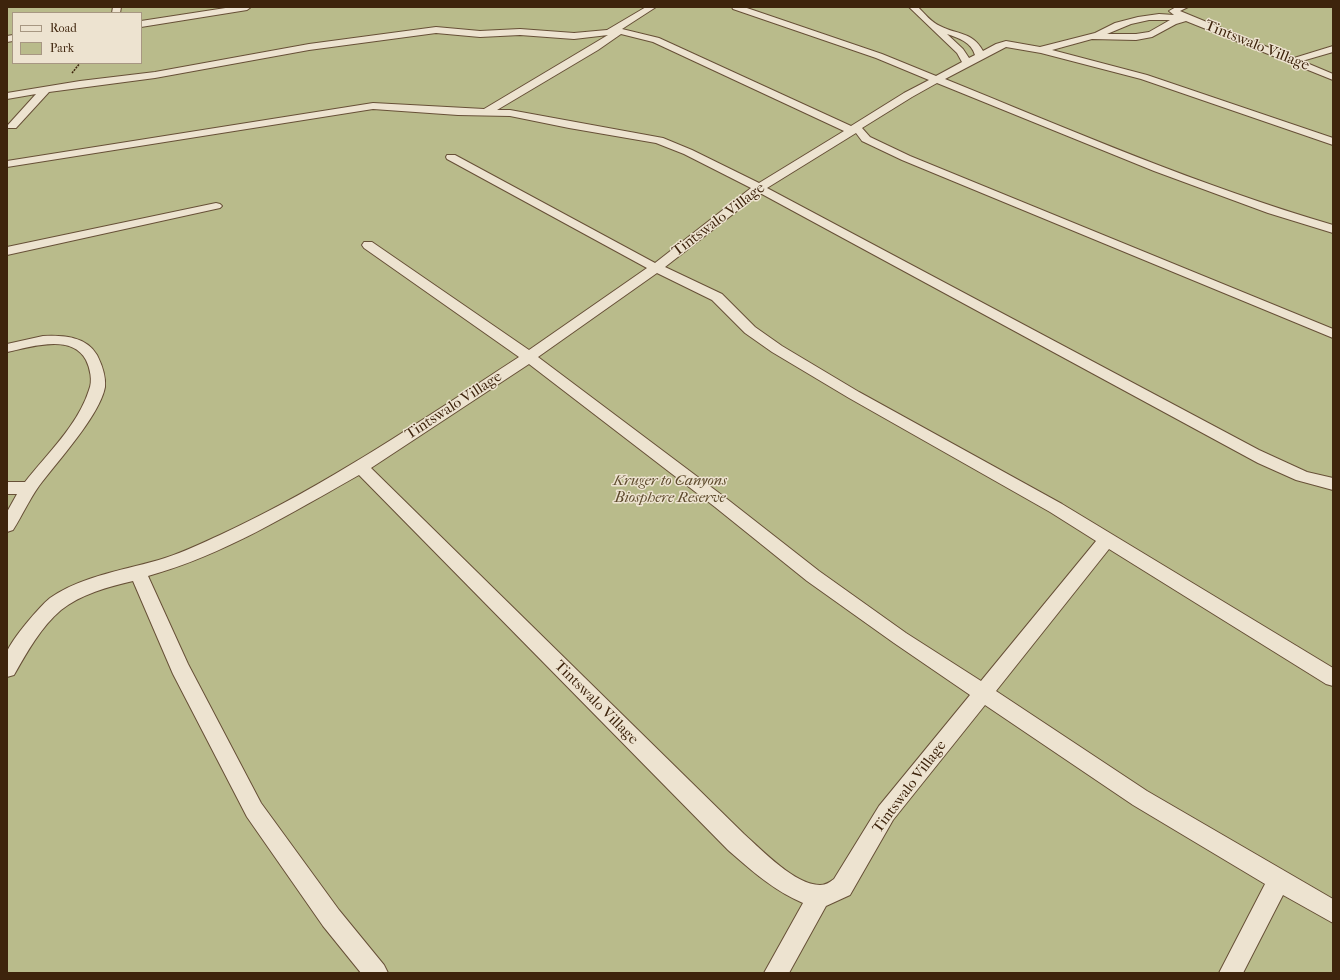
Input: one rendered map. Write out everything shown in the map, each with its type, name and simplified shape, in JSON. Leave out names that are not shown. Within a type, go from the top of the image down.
[{"type":"street","points":[[142,24],[247,7]]},
{"type":"street","points":[[610,32],[652,7]]},
{"type":"street","points":[[736,7],[880,56],[1158,169],[1272,211],[1333,229]]},
{"type":"street","points":[[913,7],[960,51],[974,60],[979,50],[974,44],[961,36]]},
{"type":"street","name":"Tintswalo Village","points":[[1107,539],[886,813],[842,887],[835,892],[819,896],[809,895],[790,885],[769,871],[736,842],[361,467],[529,357],[656,268],[759,188],[836,141],[859,133],[908,96],[999,46],[999,42],[1040,50],[1096,36],[1129,37],[1146,35],[1178,12],[1333,77]]},
{"type":"street","points":[[936,28],[961,36],[980,38]]},
{"type":"street","points":[[7,96],[80,84],[155,75],[309,47],[436,30],[480,34],[520,32],[574,36],[620,31],[633,32],[656,40],[859,133],[906,158],[1333,334]]},
{"type":"street","points":[[487,112],[595,48],[620,31]]},
{"type":"street","points":[[1293,61],[1333,49]]},
{"type":"street","points":[[1040,50],[1144,77],[1333,142]]},
{"type":"street","points":[[12,126],[46,89]]},
{"type":"street","points":[[7,164],[203,134],[362,106],[524,115],[569,125],[659,140],[688,152],[759,188],[1254,454],[1306,478],[1333,484]]},
{"type":"street","points":[[451,157],[656,268],[717,297],[750,330],[854,395],[1056,508],[1333,678]]},
{"type":"street","points":[[7,252],[216,206]]},
{"type":"street","points":[[368,245],[529,357],[721,503],[812,576],[983,694],[1140,798],[1333,912]]},
{"type":"street","points":[[7,348],[52,339],[73,343],[85,348],[92,356],[97,371],[97,387],[90,404],[74,430],[30,488],[7,526]]},
{"type":"street","points":[[7,668],[31,631],[57,604],[69,596],[93,586],[180,559],[218,544],[361,467]]},
{"type":"street","points":[[7,488],[30,488]]},
{"type":"street","points":[[138,573],[180,668],[254,810],[330,918],[376,973]]},
{"type":"street","points":[[1231,973],[1279,880]]},
{"type":"street","points":[[776,973],[819,896]]},
{"type":"green space","name":"Kruger to Canyons Biosphere Reserve","points":[[7,7],[1333,7],[1333,973],[7,973]]}]
